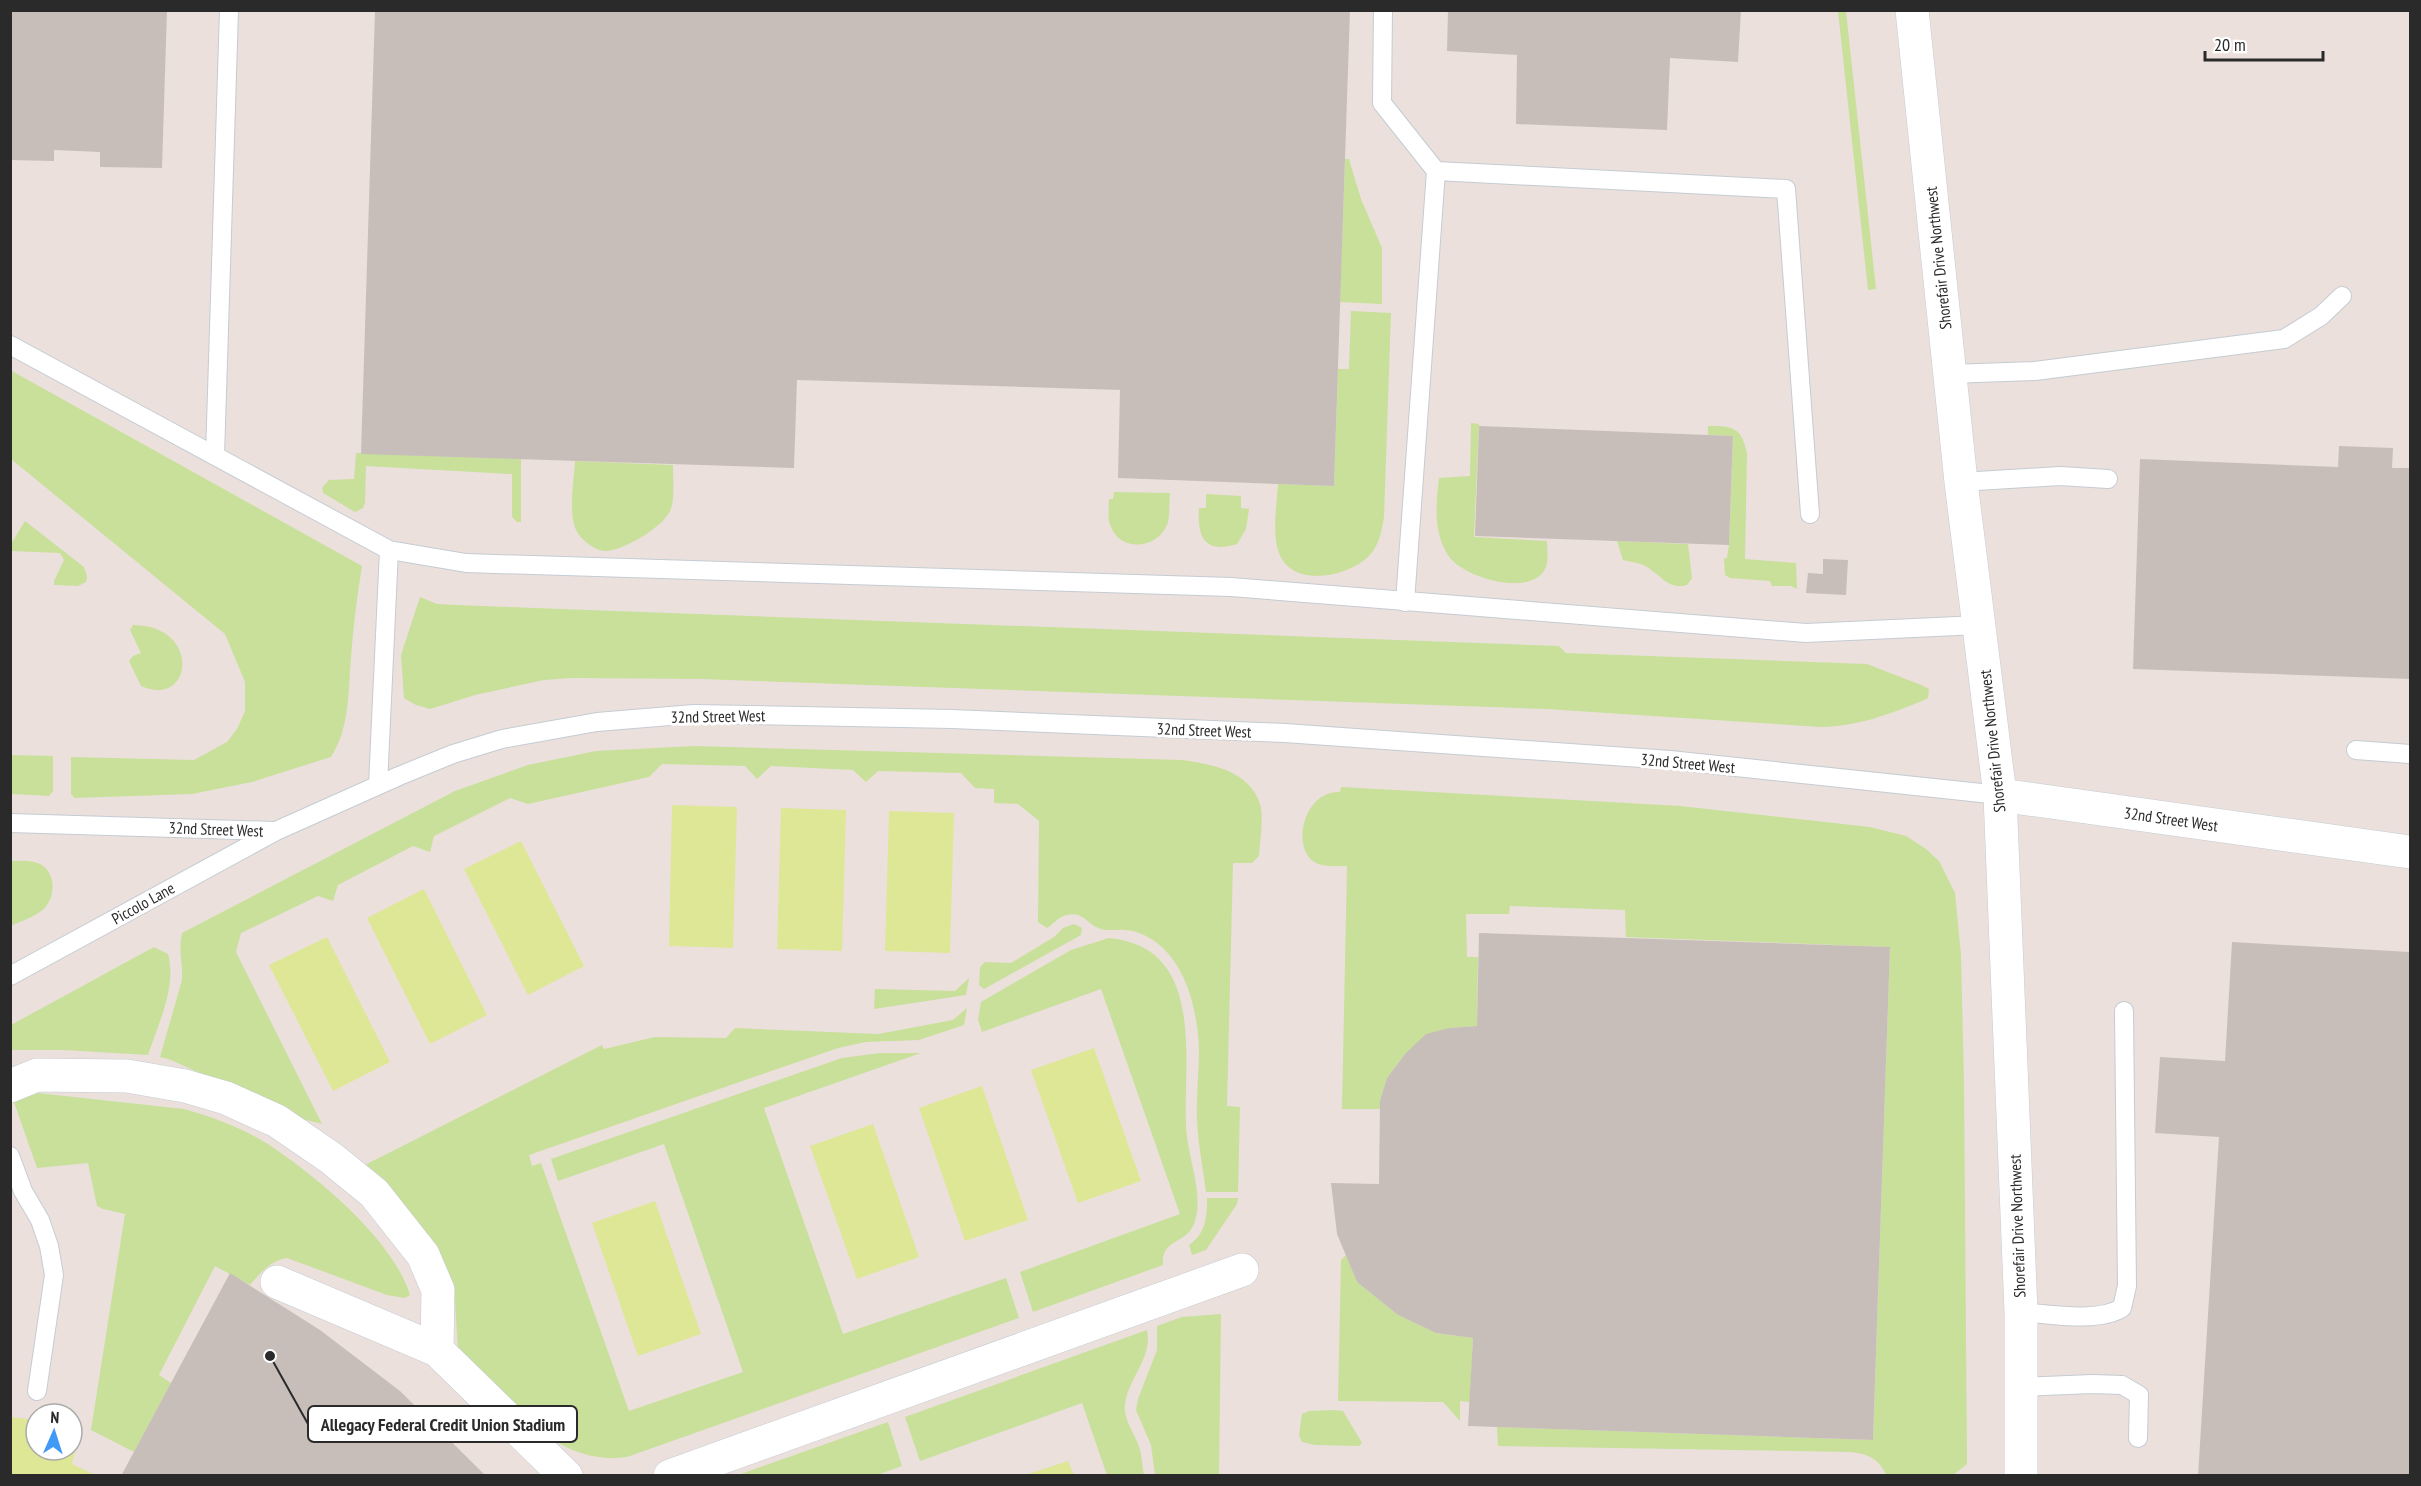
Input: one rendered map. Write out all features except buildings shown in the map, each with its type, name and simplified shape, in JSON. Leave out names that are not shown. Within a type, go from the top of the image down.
[{"type":"street","name":"Shorefair Drive Northwest","points":[[1912,10],[1961,482],[2000,795],[2020,1312],[2021,1476]]},
{"type":"street","name":"32nd Street West","points":[[2000,795],[2410,852]]},
{"type":"street","points":[[10,1086],[37,1075],[127,1076],[185,1086],[226,1098],[277,1120],[331,1158],[374,1193],[423,1255],[438,1290],[436,1350]]},
{"type":"street","points":[[670,1476],[1242,1270]]},
{"type":"street","points":[[277,1282],[436,1350],[566,1476]]},
{"type":"lane","points":[[214,456],[229,10]]},
{"type":"lane","points":[[1383,10],[1382,103],[1436,171],[1405,602]]},
{"type":"lane","points":[[1436,171],[1786,189],[1810,514]]},
{"type":"lane","points":[[1950,374],[2035,371],[2284,339],[2321,316],[2342,296]]},
{"type":"lane","points":[[10,345],[388,550],[466,563],[1231,587],[1806,633],[1979,625]]},
{"type":"lane","points":[[1961,482],[2060,476],[2108,479]]},
{"type":"lane","points":[[378,785],[388,550]]},
{"type":"lane","name":"32nd Street West","points":[[10,823],[276,831],[453,754],[502,739],[597,722],[694,714],[952,719],[1285,733],[1670,760],[2000,795]]},
{"type":"lane","points":[[2356,750],[2410,754]]},
{"type":"lane","name":"Piccolo Lane","points":[[10,976],[276,831]]},
{"type":"lane","points":[[2020,1312],[2090,1316],[2112,1314],[2122,1308],[2127,1286],[2124,1011]]},
{"type":"lane","points":[[10,1156],[23,1191],[40,1220],[54,1275],[37,1392]]},
{"type":"lane","points":[[2021,1386],[2122,1385],[2139,1395],[2138,1438]]},
{"type":"green space","points":[[1838,11],[1846,11],[1876,289],[1868,290]]},
{"type":"green space","points":[[1345,159],[1349,159],[1361,199],[1382,248],[1382,304],[1340,302]]},
{"type":"green space","points":[[1351,311],[1391,313],[1384,517],[1380,538],[1375,548],[1359,564],[1333,574],[1306,575],[1294,570],[1284,562],[1278,550],[1275,526],[1278,484],[1334,486],[1338,369],[1349,369]]},
{"type":"green space","points":[[10,370],[362,566],[354,623],[347,709],[342,734],[331,757],[252,782],[192,794],[75,798],[71,794],[71,757],[194,760],[227,742],[237,729],[245,711],[245,682],[225,634],[11,459]]},
{"type":"green space","points":[[1471,423],[1479,424],[1474,537],[1547,541],[1546,566],[1537,578],[1511,583],[1480,577],[1455,563],[1443,546],[1438,527],[1439,478],[1470,476]]},
{"type":"green space","points":[[1708,426],[1735,430],[1745,445],[1747,454],[1745,559],[1796,563],[1797,589],[1791,586],[1772,586],[1770,581],[1730,578],[1725,575],[1724,559],[1727,558],[1729,545],[1733,436],[1708,435]]},
{"type":"green space","points":[[356,453],[521,459],[521,522],[517,522],[512,517],[512,474],[366,466],[365,503],[363,508],[355,512],[323,493],[322,488],[329,480],[354,479]]},
{"type":"green space","points":[[575,461],[673,465],[673,495],[670,511],[651,531],[632,543],[605,551],[592,547],[576,530],[572,514]]},
{"type":"green space","points":[[1114,492],[1170,493],[1169,519],[1164,531],[1157,538],[1141,544],[1132,544],[1116,536],[1108,513],[1109,499],[1113,499]]},
{"type":"green space","points":[[1206,494],[1241,496],[1241,508],[1249,509],[1246,529],[1237,544],[1217,547],[1205,541],[1200,528],[1199,508],[1206,508]]},
{"type":"green space","points":[[25,521],[84,567],[86,582],[78,586],[54,585],[64,560],[60,553],[11,551],[11,544]]},
{"type":"green space","points":[[1617,541],[1688,544],[1692,578],[1687,585],[1671,585],[1647,567],[1623,560]]},
{"type":"green space","points":[[420,597],[437,604],[480,606],[1559,646],[1566,653],[1867,664],[1929,689],[1928,698],[1897,711],[1860,722],[1821,727],[1546,709],[701,679],[572,678],[544,680],[475,695],[430,709],[404,698],[401,655]]},
{"type":"green space","points":[[133,625],[155,629],[171,638],[180,650],[182,664],[180,677],[171,686],[158,690],[141,686],[129,661],[133,656],[141,653],[130,630]]},
{"type":"green space","points":[[695,746],[1182,760],[1228,771],[1248,784],[1260,804],[1262,823],[1259,856],[1252,863],[1233,863],[1227,1106],[1240,1107],[1238,1192],[1206,1192],[1197,1120],[1198,1033],[1191,997],[1176,963],[1150,938],[1133,931],[1106,930],[1075,915],[1061,917],[1047,928],[1038,922],[1039,821],[1018,804],[994,803],[994,789],[975,788],[961,773],[878,771],[866,782],[853,770],[771,766],[757,779],[745,766],[662,764],[649,777],[528,804],[510,798],[434,836],[430,852],[413,846],[338,885],[333,901],[318,896],[241,933],[236,952],[322,1124],[299,1118],[160,1057],[182,980],[180,945],[182,933],[455,791],[528,765],[596,751]]},
{"type":"green space","points":[[11,755],[53,756],[53,791],[49,796],[11,794]]},
{"type":"green space","points":[[1341,787],[1680,806],[1870,827],[1906,836],[1939,861],[1955,893],[1961,955],[1967,1464],[1953,1475],[1887,1476],[1881,1465],[1873,1458],[1851,1452],[1498,1446],[1497,1427],[1873,1440],[1890,947],[1626,937],[1625,910],[1510,906],[1509,914],[1466,914],[1467,957],[1478,957],[1477,1026],[1449,1028],[1405,1054],[1387,1078],[1380,1100],[1380,1109],[1342,1109],[1347,866],[1318,864],[1309,857],[1302,835],[1309,811],[1317,801],[1327,794],[1340,792]]},
{"type":"green space","points":[[672,805],[737,807],[733,948],[669,946]]},
{"type":"green space","points":[[781,808],[846,810],[842,951],[777,949]]},
{"type":"green space","points":[[889,811],[954,813],[950,953],[885,951]]},
{"type":"green space","points":[[521,841],[584,966],[528,995],[464,869]]},
{"type":"green space","points":[[11,861],[41,864],[50,873],[53,886],[50,899],[44,909],[11,926]]},
{"type":"green space","points":[[424,889],[487,1015],[430,1044],[367,918]]},
{"type":"green space","points":[[1074,924],[1082,928],[1081,935],[984,989],[979,985],[980,967],[985,962],[1011,963],[1054,937],[1063,928]]},
{"type":"green space","points":[[327,937],[390,1062],[333,1091],[269,965]]},
{"type":"green space","points":[[1109,938],[1140,946],[1162,962],[1175,984],[1183,1010],[1186,1039],[1186,1126],[1198,1199],[1195,1221],[1186,1234],[1166,1250],[1163,1265],[1033,1312],[1020,1272],[1180,1214],[1101,989],[982,1032],[978,1020],[981,1002],[1071,950]]},
{"type":"green space","points":[[154,947],[168,954],[170,979],[165,1005],[148,1055],[64,1050],[11,1050],[11,1025]]},
{"type":"green space","points":[[969,978],[966,995],[874,1009],[875,989],[955,991]]},
{"type":"green space","points":[[967,1008],[964,1025],[919,1040],[866,1042],[838,1048],[529,1155],[532,1166],[541,1163],[629,1411],[743,1372],[664,1144],[558,1181],[551,1159],[842,1058],[880,1053],[921,1053],[764,1108],[843,1334],[1006,1278],[1019,1318],[627,1457],[601,1457],[577,1452],[554,1440],[533,1426],[513,1408],[458,1352],[455,1302],[450,1277],[363,1166],[602,1045],[604,1049],[655,1037],[726,1038],[735,1028],[878,1034],[953,1020]]},
{"type":"green space","points":[[1094,1048],[1141,1181],[1078,1203],[1031,1070]]},
{"type":"green space","points":[[982,1086],[1028,1220],[965,1241],[919,1108]]},
{"type":"green space","points":[[28,1092],[184,1109],[258,1138],[308,1173],[351,1210],[387,1252],[401,1274],[410,1295],[405,1298],[387,1295],[287,1258],[270,1265],[250,1285],[215,1266],[159,1375],[171,1383],[134,1452],[91,1430],[125,1214],[97,1206],[88,1163],[37,1168],[14,1102],[15,1096]]},
{"type":"green space","points":[[873,1124],[919,1257],[857,1279],[810,1146]]},
{"type":"green space","points":[[1207,1198],[1238,1198],[1237,1204],[1206,1250],[1192,1255],[1189,1245],[1195,1241],[1202,1230],[1206,1218]]},
{"type":"green space","points":[[655,1201],[701,1334],[638,1356],[592,1223]]},
{"type":"green space","points":[[1346,1255],[1357,1282],[1398,1315],[1436,1333],[1473,1338],[1470,1402],[1460,1401],[1460,1421],[1443,1402],[1338,1401],[1341,1260]]},
{"type":"green space","points":[[1221,1314],[1219,1475],[1155,1475],[1151,1445],[1136,1410],[1157,1350],[1157,1326],[1182,1317]]},
{"type":"green space","points":[[1147,1330],[1147,1350],[1125,1404],[1127,1420],[1141,1455],[1144,1475],[1107,1475],[1082,1403],[920,1461],[905,1417]]},
{"type":"green space","points":[[1309,1411],[1343,1411],[1362,1443],[1359,1446],[1315,1445],[1302,1442],[1299,1435],[1302,1414]]},
{"type":"green space","points":[[10,1417],[24,1419],[24,1462],[72,1462],[72,1464],[95,1475],[11,1475]]},
{"type":"green space","points":[[888,1422],[902,1466],[877,1475],[738,1475]]},
{"type":"green space","points":[[1068,1461],[1074,1475],[1025,1475]]},
{"type":"place","name":"Allegacy Federal Credit Union Stadium","points":[[270,1356]]}]
